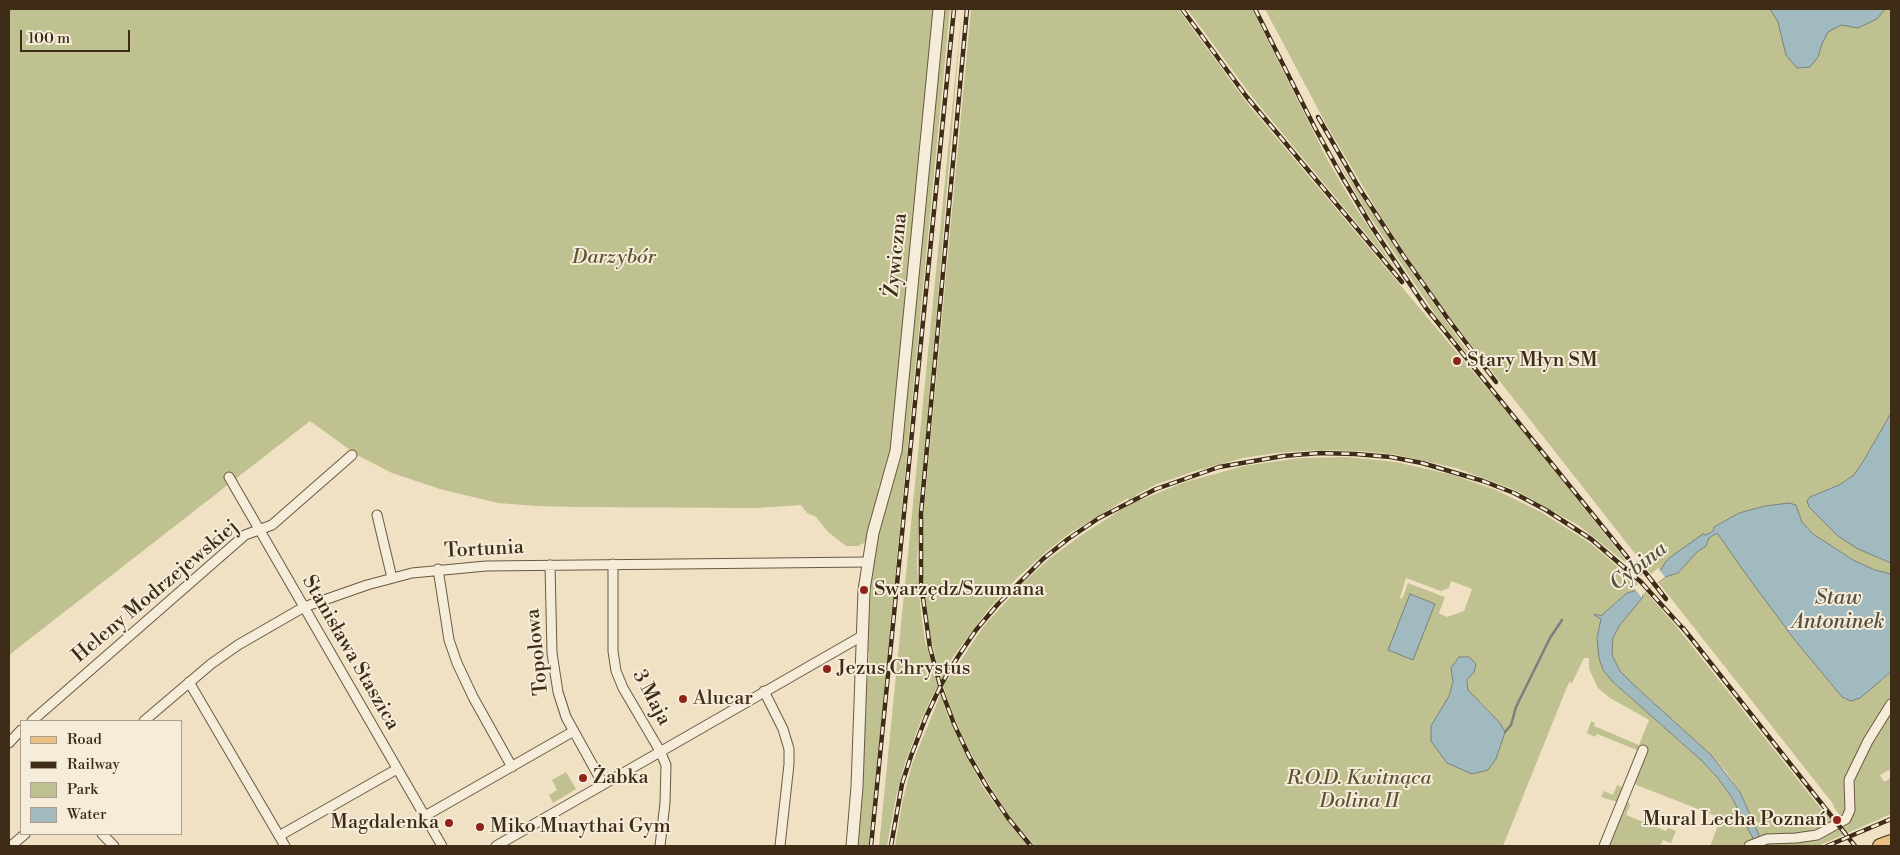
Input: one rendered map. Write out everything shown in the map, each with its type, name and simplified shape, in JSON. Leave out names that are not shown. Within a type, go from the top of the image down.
[{"type":"main road","points":[[1880,846],[1891,842]]},
{"type":"street","name":"Żywiczna","points":[[852,846],[857,787],[862,636],[867,562],[872,533],[892,469],[897,443],[939,9]]},
{"type":"street","name":"Heleny Modrzejewskiej","points":[[33,720],[245,535],[272,525],[352,455]]},
{"type":"street","name":"Stanisława Staszica","points":[[229,477],[442,846]]},
{"type":"street","points":[[377,515],[392,578]]},
{"type":"street","name":"Tortunia","points":[[145,720],[189,682],[238,645],[304,608],[392,578],[438,569],[486,566],[867,562]]},
{"type":"street","name":"3 Maja","points":[[613,564],[614,661],[623,688],[665,762],[666,773],[660,846]]},
{"type":"street","name":"Topolowa","points":[[550,565],[550,623],[553,666],[561,702],[574,731],[603,784]]},
{"type":"street","points":[[438,569],[448,634],[457,663],[512,767]]},
{"type":"street","points":[[496,846],[862,636]]},
{"type":"street","points":[[189,682],[285,846]]},
{"type":"street","points":[[764,691],[780,722],[788,750],[789,764],[780,846]]},
{"type":"street","points":[[1749,846],[1767,839],[1817,836],[1846,819],[1850,810],[1849,780],[1868,741],[1891,704]]},
{"type":"street","points":[[9,743],[20,731]]},
{"type":"street","points":[[425,816],[574,731]]},
{"type":"street","points":[[1604,846],[1643,750]]},
{"type":"street","points":[[279,836],[397,769]]},
{"type":"street","points":[[12,846],[24,835]]},
{"type":"street","points":[[103,835],[114,846]]},
{"type":"green space","name":"Darzybór","points":[[9,9],[939,9],[887,484],[877,486],[880,489],[866,542],[858,546],[846,546],[828,532],[816,517],[807,513],[801,505],[756,508],[575,507],[498,503],[440,489],[392,473],[357,455],[310,421],[9,655]]},
{"type":"green space","points":[[942,9],[950,9],[869,846],[855,846],[864,682],[867,682],[868,676],[869,653],[865,652],[869,573],[888,491]]},
{"type":"green space","points":[[962,9],[919,524],[917,564],[920,604],[925,641],[948,717],[984,789],[1028,846],[895,846],[903,799],[912,764],[940,696],[937,687],[922,718],[905,763],[896,797],[887,846],[879,846]]},
{"type":"green space","name":"R.O.D. Kwitnąca Dolina II","points":[[971,9],[1178,9],[1247,103],[1523,431],[1630,566],[1578,525],[1515,490],[1456,468],[1392,454],[1317,450],[1243,458],[1195,471],[1155,485],[1136,495],[1138,501],[1185,482],[1244,466],[1300,458],[1347,457],[1396,462],[1453,475],[1496,490],[1541,512],[1590,543],[1638,584],[1632,586],[1635,590],[1627,593],[1602,617],[1596,614],[1595,616],[1601,619],[1597,638],[1599,658],[1613,682],[1701,760],[1717,777],[1758,837],[1759,835],[1740,792],[1727,773],[1711,755],[1620,671],[1612,654],[1613,638],[1619,626],[1646,592],[1676,626],[1821,809],[1831,820],[1840,816],[1834,805],[1658,582],[1665,577],[1678,573],[1697,552],[1706,546],[1709,538],[1715,534],[1730,538],[1764,588],[1794,639],[1842,697],[1883,680],[1891,672],[1891,699],[1888,703],[1889,713],[1891,713],[1891,769],[1880,775],[1884,782],[1891,778],[1891,814],[1818,846],[1764,846],[1765,844],[1757,846],[1710,846],[1721,818],[1634,784],[1627,800],[1630,805],[1626,815],[1666,831],[1668,828],[1676,831],[1671,843],[1663,840],[1660,846],[1598,846],[1617,802],[1601,797],[1604,791],[1613,795],[1617,785],[1622,787],[1637,750],[1597,734],[1595,737],[1587,733],[1591,721],[1595,723],[1594,726],[1639,745],[1649,720],[1610,698],[1598,688],[1589,669],[1589,658],[1584,658],[1572,683],[1569,682],[1503,846],[1035,846],[1011,818],[990,786],[970,752],[953,715],[940,677],[925,602],[922,564],[923,520]],"holes":[[[1128,498],[1130,504],[1080,536],[1049,559],[1024,582],[983,627],[947,681],[945,670],[953,657],[987,611],[1016,579],[1070,533]],[[1406,578],[1441,591],[1449,588],[1451,581],[1472,589],[1464,611],[1447,617],[1439,613],[1445,597],[1408,583],[1402,599],[1400,598]],[[1451,668],[1474,672],[1467,680],[1468,690],[1500,723],[1505,732],[1496,759],[1431,726],[1449,696],[1453,682]]]},
{"type":"green space","points":[[1187,9],[1252,9],[1326,157],[1349,197],[1396,270],[1253,98]]},
{"type":"green space","points":[[1265,9],[1891,9],[1891,413],[1854,475],[1839,485],[1810,497],[1809,507],[1838,536],[1891,563],[1891,574],[1875,570],[1853,560],[1813,534],[1802,522],[1796,506],[1765,506],[1739,513],[1714,527],[1713,530],[1667,560],[1660,571],[1658,568],[1651,574],[1447,314],[1416,270],[1377,210],[1327,126]]},
{"type":"green space","points":[[1333,153],[1412,273],[1479,368],[1439,320],[1366,211]]},
{"type":"green space","points":[[566,772],[576,789],[553,803],[549,795],[557,790],[552,780]]},
{"type":"water","points":[[1770,9],[1885,9],[1877,19],[1858,28],[1841,25],[1828,32],[1818,57],[1810,67],[1797,68],[1786,55],[1778,22]]},
{"type":"water","name":"Staw Antoninek","points":[[1891,413],[1891,563],[1858,549],[1838,536],[1809,507],[1807,501],[1810,497],[1839,485],[1854,475]]},
{"type":"water","name":"Staw Antoninek","points":[[1789,503],[1796,505],[1802,522],[1813,534],[1853,560],[1875,570],[1891,574],[1891,672],[1860,698],[1851,701],[1842,697],[1794,639],[1718,534],[1709,538],[1706,546],[1697,552],[1678,573],[1665,577],[1642,595],[1643,597],[1619,626],[1613,638],[1612,655],[1620,671],[1711,755],[1740,792],[1759,835],[1761,844],[1765,844],[1764,846],[1757,846],[1732,798],[1717,777],[1701,760],[1613,682],[1603,670],[1599,658],[1597,638],[1601,619],[1594,615],[1602,616],[1627,593],[1634,591],[1660,571],[1667,560],[1703,534],[1706,535],[1713,531],[1714,527],[1739,513],[1765,506]]},
{"type":"water","points":[[1410,594],[1435,604],[1413,660],[1388,650]]},
{"type":"water","points":[[1459,657],[1469,657],[1476,664],[1474,672],[1467,680],[1468,690],[1500,723],[1505,732],[1496,759],[1488,770],[1472,774],[1447,763],[1431,741],[1431,726],[1449,696],[1453,682],[1451,668]]},
{"type":"pier","points":[[1659,569],[1665,577],[1642,595],[1642,598],[1634,588]]},
{"type":"waterway","points":[[1505,732],[1511,725],[1516,707],[1550,638],[1562,620]]},
{"type":"railway","points":[[871,846],[954,9]]},
{"type":"railway","points":[[967,9],[921,514],[921,584],[930,648],[941,689],[954,724],[969,756],[987,787],[1008,818],[1031,846]]},
{"type":"railway","points":[[1182,9],[1246,96],[1402,282]]},
{"type":"railway","points":[[1255,9],[1341,175],[1372,227],[1426,308],[1640,573]]},
{"type":"railway","points":[[1318,117],[1359,188],[1405,258],[1496,382]]},
{"type":"railway","points":[[891,846],[902,784],[926,717],[942,683],[959,655],[976,630],[998,604],[1043,559],[1099,518],[1156,489],[1219,467],[1283,456],[1320,453],[1355,454],[1391,457],[1422,463],[1483,481],[1514,493],[1546,510],[1591,539],[1641,582],[1687,633]]},
{"type":"railway","points":[[1638,563],[1666,599]]},
{"type":"railway","points":[[1683,628],[1855,846]]},
{"type":"railway","points":[[1827,846],[1891,819]]},
{"type":"place","name":"Stary Młyn SM","points":[[1457,361]]},
{"type":"place","name":"Swarzędz/Szumana","points":[[864,590]]},
{"type":"place","name":"Jezus Chrystus","points":[[827,669]]},
{"type":"place","name":"Alucar","points":[[683,699]]},
{"type":"place","name":"Żabka","points":[[583,778]]},
{"type":"place","name":"Mural Lecha Poznań","points":[[1837,820]]},
{"type":"place","name":"Magdalenka","points":[[449,823]]},
{"type":"place","name":"Miko Muaythai Gym","points":[[480,827]]},
{"type":"water label","name":"Cybina","points":[[1639,567]]}]
